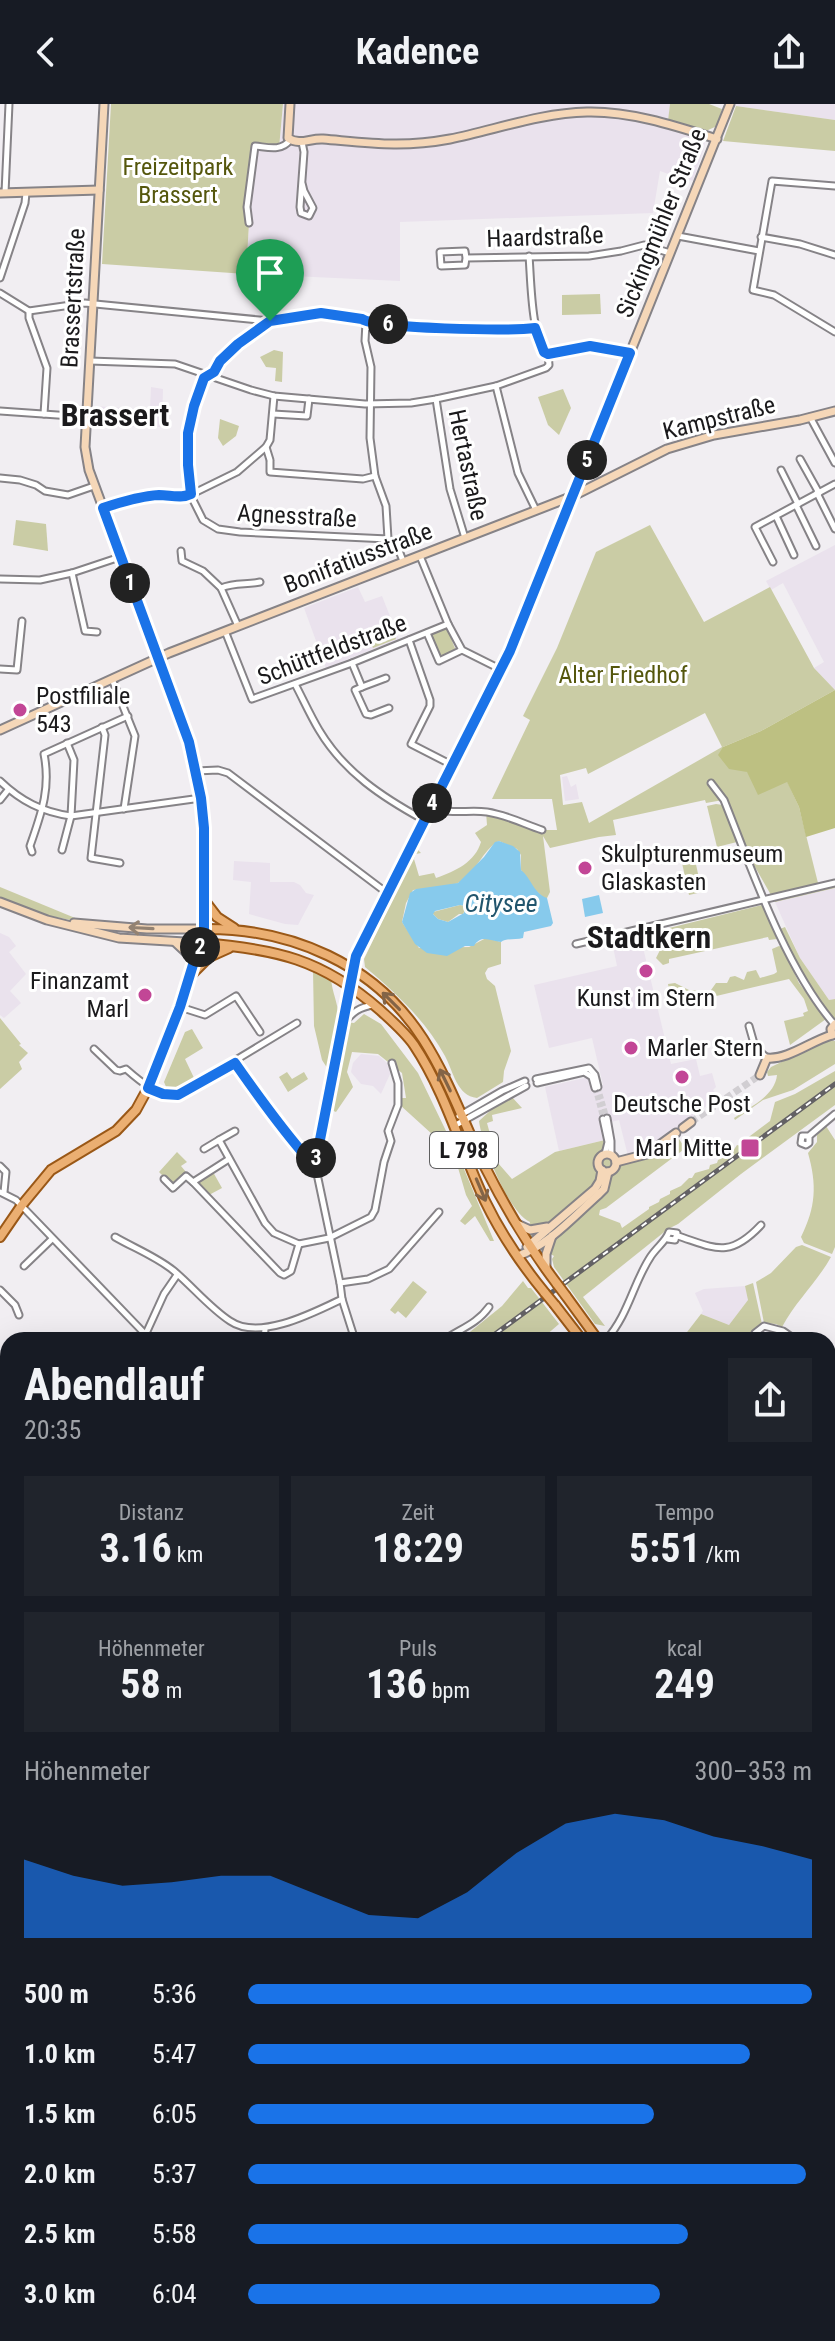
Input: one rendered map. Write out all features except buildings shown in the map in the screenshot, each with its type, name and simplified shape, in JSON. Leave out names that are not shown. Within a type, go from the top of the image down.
[{"type":"main road","name":"L 798","points":[[204,900],[217,917],[239,930]]},
{"type":"main road","name":"L 798","points":[[204,929],[239,930],[292,940],[319,950],[353,968],[390,999],[412,1023],[436,1062],[483,1163],[533,1251]]},
{"type":"main road","name":"L 798","points":[[201,943],[237,946],[292,957],[330,973],[374,1005],[412,1043],[429,1070],[486,1202],[518,1256]]},
{"type":"main road","points":[[190,976],[209,957],[237,946]]},
{"type":"main road","name":"Brassertstraße","points":[[0,1237],[51,1170],[123,1124],[136,1110],[148,1088],[190,976]]},
{"type":"main road","points":[[533,1251],[592,1332]]},
{"type":"main road","points":[[518,1256],[576,1332]]},
{"type":"street","points":[[9,104],[4,134],[3,193],[99,190]]},
{"type":"street","name":"Brassertstraße","points":[[104,104],[85,447],[94,486],[183,724],[196,771],[204,828],[204,929],[190,976]]},
{"type":"street","points":[[290,104],[287,133],[290,140]]},
{"type":"street","name":"Sickingmühler Straße","points":[[353,968],[356,956],[518,632],[730,104]]},
{"type":"street","points":[[290,140],[302,142],[317,138],[376,145],[413,144],[563,114],[589,112],[613,112],[717,139]]},
{"type":"street","points":[[249,223],[247,207],[255,146],[279,148],[290,140]]},
{"type":"street","points":[[302,142],[301,213],[309,216],[313,208],[302,183]]},
{"type":"street","points":[[835,186],[772,181],[753,290],[774,295],[835,332]]},
{"type":"street","points":[[0,278],[26,193]]},
{"type":"street","points":[[678,236],[759,251]]},
{"type":"street","points":[[761,237],[800,244],[835,255]]},
{"type":"street","name":"Haardstraße","points":[[466,258],[589,256],[644,245],[671,253]]},
{"type":"street","name":"Haardstraße","points":[[465,251],[466,258],[465,265],[441,266],[440,252],[465,251]]},
{"type":"street","points":[[89,361],[175,364],[274,396],[370,404],[411,403],[496,386],[549,365],[548,354],[544,352],[535,328],[529,256]]},
{"type":"street","points":[[0,293],[29,311],[85,303],[270,321],[321,313],[366,322],[496,331],[535,328]]},
{"type":"street","points":[[29,311],[47,368],[44,414]]},
{"type":"street","points":[[191,494],[188,433],[204,378],[214,372],[220,361],[238,344],[270,321]]},
{"type":"street","points":[[366,322],[365,341],[371,367],[370,438],[375,476],[386,506],[388,539],[396,543],[403,561]]},
{"type":"street","points":[[548,354],[590,346],[630,353]]},
{"type":"street","points":[[496,386],[518,473],[536,510]]},
{"type":"street","points":[[103,508],[158,495],[186,497],[237,472],[270,440],[274,396]]},
{"type":"street","points":[[273,414],[307,416],[309,399]]},
{"type":"street","name":"Hertastraße","points":[[436,399],[450,489],[465,538]]},
{"type":"street","points":[[0,411],[86,417]]},
{"type":"street","name":"Kampstraße","points":[[573,496],[643,460],[679,446],[714,435],[835,411]]},
{"type":"street","points":[[810,417],[835,463]]},
{"type":"street","points":[[266,447],[270,472],[363,479],[375,476]]},
{"type":"street","points":[[800,459],[835,529]]},
{"type":"street","points":[[781,470],[816,546]]},
{"type":"street","points":[[582,474],[586,482],[595,486]]},
{"type":"street","points":[[0,478],[20,480],[45,491],[68,495],[94,486]]},
{"type":"street","points":[[773,562],[755,527],[835,484]]},
{"type":"street","name":"Agnesstraße","points":[[191,494],[203,520],[218,529],[388,539]]},
{"type":"street","name":"Bonifatiusstraße","points":[[0,730],[225,631],[573,496]]},
{"type":"street","points":[[551,504],[561,511],[564,519]]},
{"type":"street","points":[[776,516],[794,555]]},
{"type":"street","points":[[181,551],[182,561],[203,571],[221,588],[238,626]]},
{"type":"street","points":[[420,555],[462,650],[500,670]]},
{"type":"street","points":[[0,579],[40,580],[120,557]]},
{"type":"street","points":[[72,573],[85,631],[97,632]]},
{"type":"street","points":[[221,588],[234,582],[250,585],[260,582]]},
{"type":"street","points":[[0,669],[17,670],[22,621]]},
{"type":"street","name":"Schüttfeldstraße","points":[[225,631],[252,699],[448,624]]},
{"type":"street","points":[[427,633],[439,661],[462,650]]},
{"type":"street","points":[[409,640],[430,700],[411,744],[452,765]]},
{"type":"street","points":[[352,663],[362,687]]},
{"type":"street","points":[[386,678],[355,690],[368,716],[389,708]]},
{"type":"street","points":[[112,679],[135,736],[124,809]]},
{"type":"street","points":[[295,684],[320,732],[343,762],[383,797],[424,820]]},
{"type":"street","points":[[32,852],[30,846],[44,811],[44,754],[128,716]]},
{"type":"street","points":[[102,727],[105,735],[91,858],[120,863]]},
{"type":"street","points":[[62,850],[71,816],[74,760],[67,743]]},
{"type":"street","points":[[196,771],[228,773],[387,893]]},
{"type":"street","points":[[0,781],[8,790],[44,811],[71,816],[201,798]]},
{"type":"street","points":[[711,783],[724,800],[764,900],[785,943],[811,991],[835,1024],[831,1029],[833,1036],[808,1043],[777,1059],[767,1058],[755,1047],[749,1026]]},
{"type":"street","points":[[0,800],[8,790]]},
{"type":"street","points":[[431,806],[455,813],[477,811],[500,814],[542,830]]},
{"type":"street","points":[[576,944],[835,883]]},
{"type":"street","points":[[0,902],[47,920],[119,938],[201,943]]},
{"type":"street","points":[[47,920],[105,926],[204,929]]},
{"type":"street","points":[[175,942],[190,956],[193,966]]},
{"type":"street","points":[[352,1332],[329,1238],[316,1160],[353,968]]},
{"type":"street","points":[[180,1007],[205,1015],[236,996],[260,1032]]},
{"type":"street","points":[[342,1024],[360,1007],[374,1005]]},
{"type":"street","points":[[94,1049],[116,1070],[126,1069],[148,1088],[163,1094],[178,1095],[297,1023]]},
{"type":"street","points":[[760,1075],[767,1058]]},
{"type":"street","points":[[235,1063],[268,1112],[308,1159],[316,1160]]},
{"type":"street","points":[[219,1140],[270,1230],[299,1244],[329,1238],[371,1217],[375,1210],[391,1141],[388,1131],[398,1105],[398,1083],[392,1063]]},
{"type":"street","points":[[536,1081],[584,1072],[592,1077],[596,1085]]},
{"type":"street","points":[[453,1123],[526,1084]]},
{"type":"street","points":[[809,1136],[835,1114]]},
{"type":"street","points":[[605,1119],[611,1141],[613,1170],[605,1171]]},
{"type":"street","points":[[518,1256],[533,1251],[604,1189],[605,1171],[598,1161],[647,1154],[691,1122]]},
{"type":"street","points":[[204,1149],[235,1131]]},
{"type":"street","points":[[193,1182],[229,1159]]},
{"type":"street","points":[[0,1166],[6,1172],[2,1192],[22,1205],[138,1332]]},
{"type":"street","points":[[533,1251],[549,1226],[595,1189],[605,1171]]},
{"type":"street","points":[[164,1179],[173,1188],[186,1176],[284,1275],[291,1271],[299,1244]]},
{"type":"street","points":[[340,1283],[368,1279],[389,1269],[439,1212]]},
{"type":"street","points":[[516,1223],[530,1230],[549,1226]]},
{"type":"street","points":[[613,1332],[652,1256],[668,1239],[675,1240],[678,1236],[703,1246],[724,1248],[742,1242],[761,1225]]},
{"type":"street","points":[[546,1269],[546,1254],[552,1236]]},
{"type":"street","points":[[115,1237],[162,1263],[234,1324],[246,1329],[265,1329],[342,1299]]},
{"type":"street","points":[[24,1266],[52,1239]]},
{"type":"street","points":[[147,1332],[164,1294],[177,1275]]},
{"type":"street","points":[[0,1290],[15,1305],[19,1315]]},
{"type":"street","points":[[458,1332],[483,1317],[489,1307]]},
{"type":"street","points":[[757,1332],[768,1326],[784,1332]]},
{"type":"shaded area","points":[[283,104],[670,104],[668,129],[705,140],[693,181],[660,171],[653,213],[400,222],[400,281],[246,274],[247,207],[255,146],[279,148]]},
{"type":"shaded area","points":[[835,104],[835,120],[736,106]]},
{"type":"shaded area","points":[[151,387],[163,389],[162,427],[93,427],[94,406],[150,408]]},
{"type":"shaded area","points":[[835,545],[835,690],[814,668],[824,662],[783,583],[771,590],[766,581]]},
{"type":"shaded area","points":[[358,587],[365,602],[382,596],[399,639],[326,668],[304,608]]},
{"type":"shaded area","points":[[567,776],[571,787],[576,784],[579,799],[565,801],[562,777]]},
{"type":"shaded area","points":[[234,861],[270,863],[270,882],[294,882],[306,893],[314,895],[298,925],[249,914],[251,882],[233,880]]},
{"type":"shaded area","points":[[835,888],[835,999],[829,1000],[800,958],[775,902]]},
{"type":"shaded area","points":[[0,933],[9,937],[16,946],[9,952],[26,974],[10,991],[21,1003],[4,1018],[0,1015]]},
{"type":"shaded area","name":"Marler Stern","points":[[640,935],[671,1064],[696,1059],[700,1076],[712,1073],[716,1087],[713,1090],[718,1097],[647,1152],[628,1156],[619,1120],[611,1122],[610,1118],[600,1120],[605,1140],[559,1151],[545,1087],[589,1077],[591,1088],[603,1085],[592,1038],[549,1048],[534,985],[617,966],[612,942]]},
{"type":"shaded area","points":[[361,1054],[379,1056],[389,1065],[390,1074],[381,1094],[373,1086],[361,1084],[351,1072],[353,1063]]},
{"type":"shaded area","points":[[745,1286],[749,1299],[729,1325],[701,1314],[703,1311],[695,1293],[704,1289]]},
{"type":"green space","name":"Freizeitpark Brassert","points":[[111,104],[283,104],[279,148],[255,146],[247,207],[246,274],[102,264]]},
{"type":"green space","points":[[670,104],[709,104],[722,109],[717,126],[706,131],[668,121]]},
{"type":"green space","points":[[736,106],[835,120],[835,151],[723,141]]},
{"type":"green space","points":[[600,294],[601,314],[562,315],[562,295]]},
{"type":"green space","points":[[274,350],[283,352],[282,382],[275,381],[276,368],[266,367],[260,357]]},
{"type":"green space","points":[[563,389],[571,408],[559,435],[548,425],[538,397]]},
{"type":"green space","points":[[220,419],[239,426],[236,436],[223,446],[218,438]]},
{"type":"green space","points":[[16,520],[46,524],[48,551],[13,545]]},
{"type":"green space","name":"Alter Friedhof","points":[[650,525],[704,622],[770,587],[814,668],[835,690],[761,731],[723,747],[747,772],[787,781],[799,807],[819,887],[835,884],[835,888],[775,902],[742,844],[723,800],[706,803],[705,800],[613,820],[616,835],[550,848],[543,836],[550,892],[545,899],[521,870],[521,855],[517,849],[499,841],[458,883],[413,890],[402,922],[419,948],[469,947],[486,938],[501,942],[501,964],[488,968],[485,973],[495,986],[511,1051],[503,1082],[477,1098],[460,1088],[445,1056],[428,1031],[399,997],[365,967],[364,959],[417,849],[421,853],[416,854],[414,859],[419,876],[434,873],[436,878],[457,869],[474,855],[481,842],[475,833],[487,825],[486,812],[542,830],[557,830],[552,799],[492,799],[530,720],[523,716],[557,648],[596,552]],"holes":[[[705,713],[722,747],[589,823],[582,802],[563,805],[560,775],[586,768],[588,774]]]},
{"type":"green space","points":[[389,622],[396,639],[373,648],[366,631]]},
{"type":"green space","points":[[447,628],[456,651],[440,657],[431,634]]},
{"type":"green space","points":[[835,690],[835,828],[806,837],[799,807],[787,782],[758,795],[747,772],[729,769],[718,755],[723,747],[761,731]]},
{"type":"green space","points":[[723,805],[737,842],[717,847],[707,806]]},
{"type":"green space","points":[[695,860],[702,892],[689,895],[682,863]]},
{"type":"green space","points":[[0,887],[80,922],[41,914],[0,899]]},
{"type":"green space","points":[[460,905],[466,908],[463,914],[448,922],[433,914],[433,912]]},
{"type":"green space","points":[[762,905],[777,939],[769,940],[768,937],[669,959],[669,963],[663,965],[656,958],[661,948],[657,931]]},
{"type":"green space","points":[[785,927],[800,958],[829,1000],[835,999],[835,1020],[798,964],[780,929]]},
{"type":"green space","points":[[779,946],[799,983],[826,1019],[790,1045],[784,1021],[804,1016],[803,1013],[808,1011],[804,999],[789,979],[712,997],[711,990],[716,983],[727,983],[730,977],[744,980],[747,972],[756,970],[760,978],[774,974],[777,972],[772,949]]},
{"type":"green space","points":[[313,970],[331,978],[338,1021],[354,1023],[364,1014],[381,1024],[418,1073],[461,1162],[494,1241],[490,1241],[475,1216],[465,1225],[460,1221],[472,1206],[454,1154],[400,1105],[400,1098],[406,1098],[402,1073],[378,1054],[352,1052],[347,1072],[353,1087],[336,1112],[329,1109],[335,1080],[322,1060],[314,1026]]},
{"type":"green space","points":[[675,983],[689,990],[701,991],[703,999],[672,1006],[668,984]]},
{"type":"green space","points":[[0,1018],[28,1053],[19,1062],[22,1069],[0,1089]]},
{"type":"green space","points":[[192,1029],[203,1048],[185,1059],[195,1080],[185,1087],[167,1089],[164,1082],[185,1032]]},
{"type":"green space","points":[[827,1040],[835,1041],[835,1064],[793,1090],[763,1100],[735,1120],[772,1089],[777,1075],[768,1076],[771,1067]]},
{"type":"green space","points":[[835,1071],[835,1105],[668,1229],[583,1297],[605,1326],[595,1324],[554,1267],[554,1256],[540,1248],[528,1234],[530,1222],[505,1192],[485,1146],[479,1121],[511,1096],[522,1108],[492,1115],[493,1121],[487,1123],[498,1163],[512,1179],[555,1152],[605,1140],[603,1151],[621,1164],[677,1136],[687,1151],[683,1150],[600,1210],[599,1215],[620,1223],[622,1228],[695,1173],[709,1169],[737,1145],[741,1146],[770,1121],[775,1102]]},
{"type":"green space","points":[[287,1072],[292,1079],[304,1072],[308,1079],[288,1092],[279,1077]]},
{"type":"green space","points":[[826,1126],[835,1140],[835,1247],[832,1254],[804,1243],[801,1237],[814,1196],[808,1153],[817,1142],[817,1135]]},
{"type":"green space","points":[[177,1152],[187,1162],[181,1166],[186,1172],[171,1184],[159,1172]]},
{"type":"green space","points":[[213,1172],[222,1188],[209,1195],[199,1181]]},
{"type":"green space","points":[[802,1245],[831,1257],[782,1327],[764,1323],[756,1282]]},
{"type":"green space","points":[[413,1281],[427,1292],[406,1318],[398,1311],[395,1314],[390,1310]]},
{"type":"green space","points":[[523,1281],[559,1324],[550,1332],[470,1332],[502,1306]]},
{"type":"green space","points":[[753,1283],[762,1324],[752,1332],[687,1332],[701,1314],[729,1325],[748,1300],[745,1286]]},
{"type":"water","name":"Citysee","points":[[495,842],[513,846],[520,852],[521,870],[539,893],[547,898],[553,923],[524,932],[523,938],[501,942],[483,939],[474,946],[465,946],[447,956],[427,953],[415,944],[402,922],[410,893],[416,889],[458,883]],"holes":[[[465,906],[464,913],[448,922],[433,914],[435,911]]]},
{"type":"water","points":[[599,895],[603,913],[585,917],[582,899]]},
{"type":"tunnel","points":[[691,1122],[760,1075]]},
{"type":"tunnel","points":[[598,1087],[607,1118]]},
{"type":"tunnel","points":[[595,1088],[603,1119]]},
{"type":"railway","points":[[498,1332],[835,1084]]},
{"type":"place","name":"Postfiliale 543","points":[[20,710]]},
{"type":"place","name":"Skulpturenmuseum Glaskasten","points":[[585,868]]},
{"type":"place","name":"Kunst im Stern","points":[[646,971]]},
{"type":"place","name":"Finanzamt Marl","points":[[145,995]]},
{"type":"place","name":"Marler Stern","points":[[631,1048]]},
{"type":"place","name":"Deutsche Post","points":[[682,1077]]},
{"type":"place","name":"Marl Mitte","points":[[750,1148]]},
{"type":"district","name":"Brassert","points":[[115,415]]},
{"type":"district","name":"Stadtkern","points":[[649,937]]},
{"type":"route","points":[[321,313],[389,324],[496,331],[535,328],[544,352],[548,354],[590,346],[630,353],[510,651],[356,956],[316,1160],[308,1159],[268,1112],[235,1063],[178,1095],[163,1094],[148,1088],[180,1007],[204,929],[204,828],[189,742],[103,508],[126,500],[158,495],[186,497],[191,494],[188,433],[204,378],[214,372],[228,352],[270,321],[321,313]]}]
